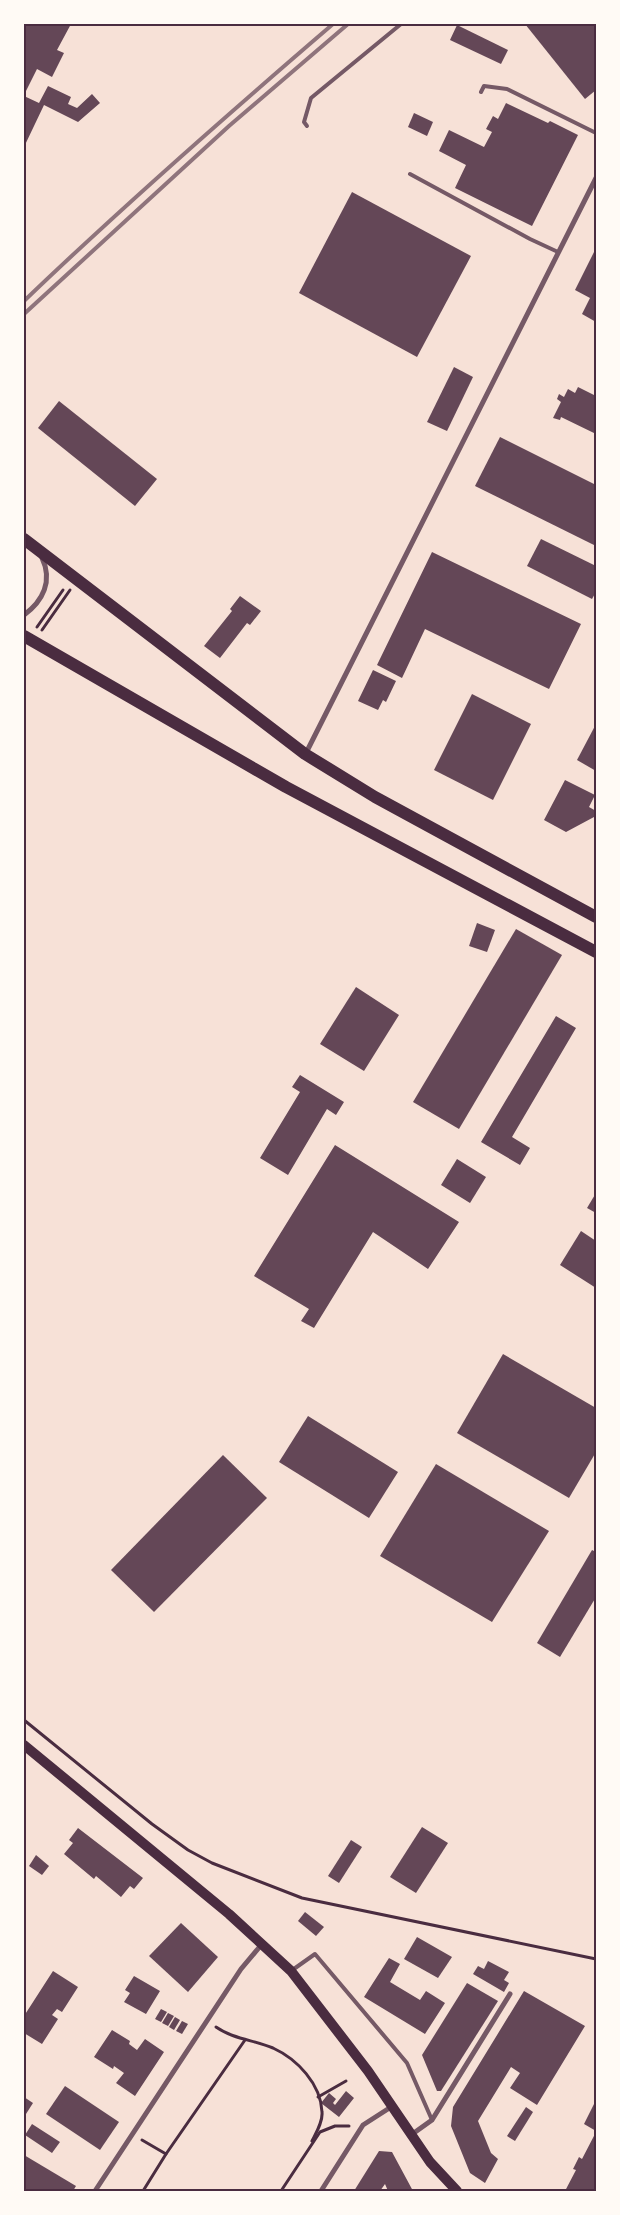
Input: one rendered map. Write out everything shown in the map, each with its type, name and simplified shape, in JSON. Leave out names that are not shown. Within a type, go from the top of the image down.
[{"type":"main road","points":[[24,539],[305,754],[375,797],[596,917]]},
{"type":"main road","points":[[24,636],[286,787],[596,952]]},
{"type":"main road","points":[[24,1745],[263,1944],[291,1971],[368,2071],[430,2162],[457,2191]]},
{"type":"street","points":[[305,754],[596,178]]},
{"type":"street","points":[[24,615],[39,602],[46,587],[46,571],[40,552]]},
{"type":"street","points":[[95,2191],[241,1969],[263,1944]]},
{"type":"street","points":[[411,2135],[432,2120],[510,1994]]},
{"type":"street","points":[[321,2191],[363,2125],[391,2107]]},
{"type":"lane","points":[[307,126],[304,122],[312,98],[401,24]]},
{"type":"lane","points":[[481,92],[484,86],[507,89],[596,134]]},
{"type":"lane","points":[[410,174],[530,239],[558,252]]},
{"type":"lane","points":[[291,1971],[315,1954],[407,2063],[432,2120]]},
{"type":"path","points":[[35,630],[62,590]]},
{"type":"path","points":[[41,633],[67,594]]},
{"type":"path","points":[[24,1720],[152,1824],[188,1850],[212,1863],[302,1898],[596,1959]]},
{"type":"path","points":[[216,2026],[245,2040],[272,2048],[292,2058],[309,2077],[318,2097],[322,2113],[312,2141],[281,2191]]},
{"type":"path","points":[[143,2191],[166,2154],[245,2040]]},
{"type":"path","points":[[318,2097],[346,2080]]},
{"type":"path","points":[[312,2141],[328,2127],[350,2126]]},
{"type":"path","points":[[142,2140],[166,2154]]},
{"type":"building","points":[[24,24],[71,24],[57,50],[64,53],[52,77],[37,69],[24,95]]},
{"type":"building","points":[[525,24],[596,24],[596,90],[585,99]]},
{"type":"building","points":[[457,25],[508,50],[501,64],[450,40]]},
{"type":"building","points":[[48,86],[71,97],[68,104],[77,108],[92,94],[100,103],[78,122],[44,105],[24,147],[24,96],[39,103]]},
{"type":"building","points":[[506,103],[578,135],[532,226],[455,188],[466,165],[439,151],[449,130],[484,147],[492,132],[486,129],[493,116],[498,119]]},
{"type":"building","points":[[414,113],[433,122],[427,136],[408,127]]},
{"type":"building","points":[[352,192],[471,256],[417,357],[299,293]]},
{"type":"building","points":[[596,248],[596,322],[582,314],[590,298],[575,290]]},
{"type":"building","points":[[454,367],[473,377],[447,431],[427,422]]},
{"type":"building","points":[[578,387],[596,396],[596,434],[561,417],[560,420],[553,418],[561,402],[557,399],[559,394],[564,397],[568,389],[575,393]]},
{"type":"building","points":[[59,401],[157,479],[135,506],[38,428]]},
{"type":"building","points":[[500,437],[596,485],[596,546],[475,486]]},
{"type":"building","points":[[541,539],[596,566],[596,592],[592,599],[527,566]]},
{"type":"building","points":[[432,552],[581,624],[549,689],[425,629],[402,678],[377,665]]},
{"type":"building","points":[[240,596],[261,611],[250,625],[247,623],[220,658],[204,646],[232,611],[230,609]]},
{"type":"building","points":[[373,670],[396,681],[386,702],[383,700],[378,710],[358,701]]},
{"type":"building","points":[[472,694],[531,724],[493,800],[434,770]]},
{"type":"building","points":[[596,724],[596,771],[577,760]]},
{"type":"building","points":[[565,780],[595,795],[589,807],[596,811],[594,817],[566,832],[544,820]]},
{"type":"building","points":[[477,923],[495,930],[487,952],[469,946]]},
{"type":"building","points":[[516,929],[562,955],[459,1129],[413,1102]]},
{"type":"building","points":[[356,987],[399,1015],[364,1071],[320,1044]]},
{"type":"building","points":[[556,1016],[576,1028],[512,1137],[530,1148],[520,1165],[481,1142]]},
{"type":"building","points":[[300,1075],[344,1102],[336,1115],[327,1109],[288,1175],[260,1158],[300,1092],[292,1087]]},
{"type":"building","points":[[335,1145],[459,1222],[428,1269],[373,1232],[314,1328],[301,1321],[309,1309],[254,1276]]},
{"type":"building","points":[[457,1159],[486,1177],[470,1203],[441,1185]]},
{"type":"building","points":[[596,1193],[596,1213],[587,1208]]},
{"type":"building","points":[[581,1231],[596,1241],[596,1288],[560,1265]]},
{"type":"building","points":[[503,1354],[596,1408],[596,1452],[569,1498],[457,1433]]},
{"type":"building","points":[[308,1416],[398,1472],[369,1518],[279,1462]]},
{"type":"building","points":[[223,1455],[267,1498],[154,1612],[111,1570]]},
{"type":"building","points":[[436,1464],[549,1531],[492,1622],[380,1556]]},
{"type":"building","points":[[592,1550],[596,1552],[596,1597],[560,1657],[537,1643]]},
{"type":"building","points":[[422,1827],[448,1843],[416,1893],[390,1877]]},
{"type":"building","points":[[78,1828],[143,1878],[134,1889],[130,1886],[121,1897],[96,1876],[94,1879],[64,1854],[73,1843],[69,1840]]},
{"type":"building","points":[[351,1840],[362,1847],[339,1883],[328,1876]]},
{"type":"building","points":[[36,1855],[49,1866],[42,1875],[29,1866]]},
{"type":"building","points":[[305,1912],[324,1927],[316,1936],[298,1921]]},
{"type":"building","points":[[181,1923],[218,1957],[188,1992],[149,1956]]},
{"type":"building","points":[[417,1937],[452,1957],[438,1978],[404,1959]]},
{"type":"building","points":[[389,1958],[400,1964],[390,1982],[420,2000],[426,1991],[445,2003],[425,2034],[364,1997]]},
{"type":"building","points":[[488,1961],[509,1972],[504,1980],[509,1983],[504,1992],[473,1974],[478,1966],[484,1969]]},
{"type":"building","points":[[53,1971],[78,1987],[62,2012],[57,2009],[52,2015],[58,2019],[42,2044],[24,2033],[24,2016]]},
{"type":"building","points":[[134,1976],[160,1991],[146,2014],[124,2002],[130,1993],[125,1990]]},
{"type":"building","points":[[467,1983],[498,2001],[441,2091],[437,2091],[422,2055]]},
{"type":"building","points":[[524,1991],[585,2026],[537,2105],[510,2088],[520,2073],[511,2067],[478,2121],[491,2153],[498,2159],[485,2183],[470,2173],[451,2126],[453,2107]]},
{"type":"building","points":[[161,2009],[167,2012],[161,2022],[155,2019]]},
{"type":"building","points":[[168,2013],[174,2016],[168,2026],[162,2023]]},
{"type":"building","points":[[175,2017],[180,2020],[174,2030],[169,2027]]},
{"type":"building","points":[[182,2021],[188,2024],[182,2034],[176,2031]]},
{"type":"building","points":[[112,2030],[130,2041],[129,2044],[137,2050],[145,2039],[164,2052],[135,2096],[116,2083],[124,2073],[114,2066],[113,2069],[94,2057]]},
{"type":"building","points":[[65,2086],[119,2122],[100,2150],[46,2114]]},
{"type":"building","points":[[346,2091],[354,2098],[339,2117],[321,2103],[329,2093],[336,2099],[333,2103],[335,2105]]},
{"type":"building","points":[[24,2097],[33,2103],[26,2114],[24,2112]]},
{"type":"building","points":[[596,2100],[596,2131],[584,2124]]},
{"type":"building","points":[[526,2107],[533,2112],[515,2141],[507,2136]]},
{"type":"building","points":[[32,2124],[60,2142],[52,2153],[25,2135]]},
{"type":"building","points":[[596,2132],[596,2191],[565,2191],[576,2170],[573,2169],[579,2157],[582,2159]]},
{"type":"building","points":[[379,2151],[392,2152],[413,2191],[388,2191],[385,2184],[380,2191],[354,2191]]},
{"type":"building","points":[[24,2155],[76,2186],[73,2191],[24,2191]]},
{"type":"railway","points":[[24,301],[177,160],[333,24]]},
{"type":"railway","points":[[24,314],[229,126],[348,24]]}]
